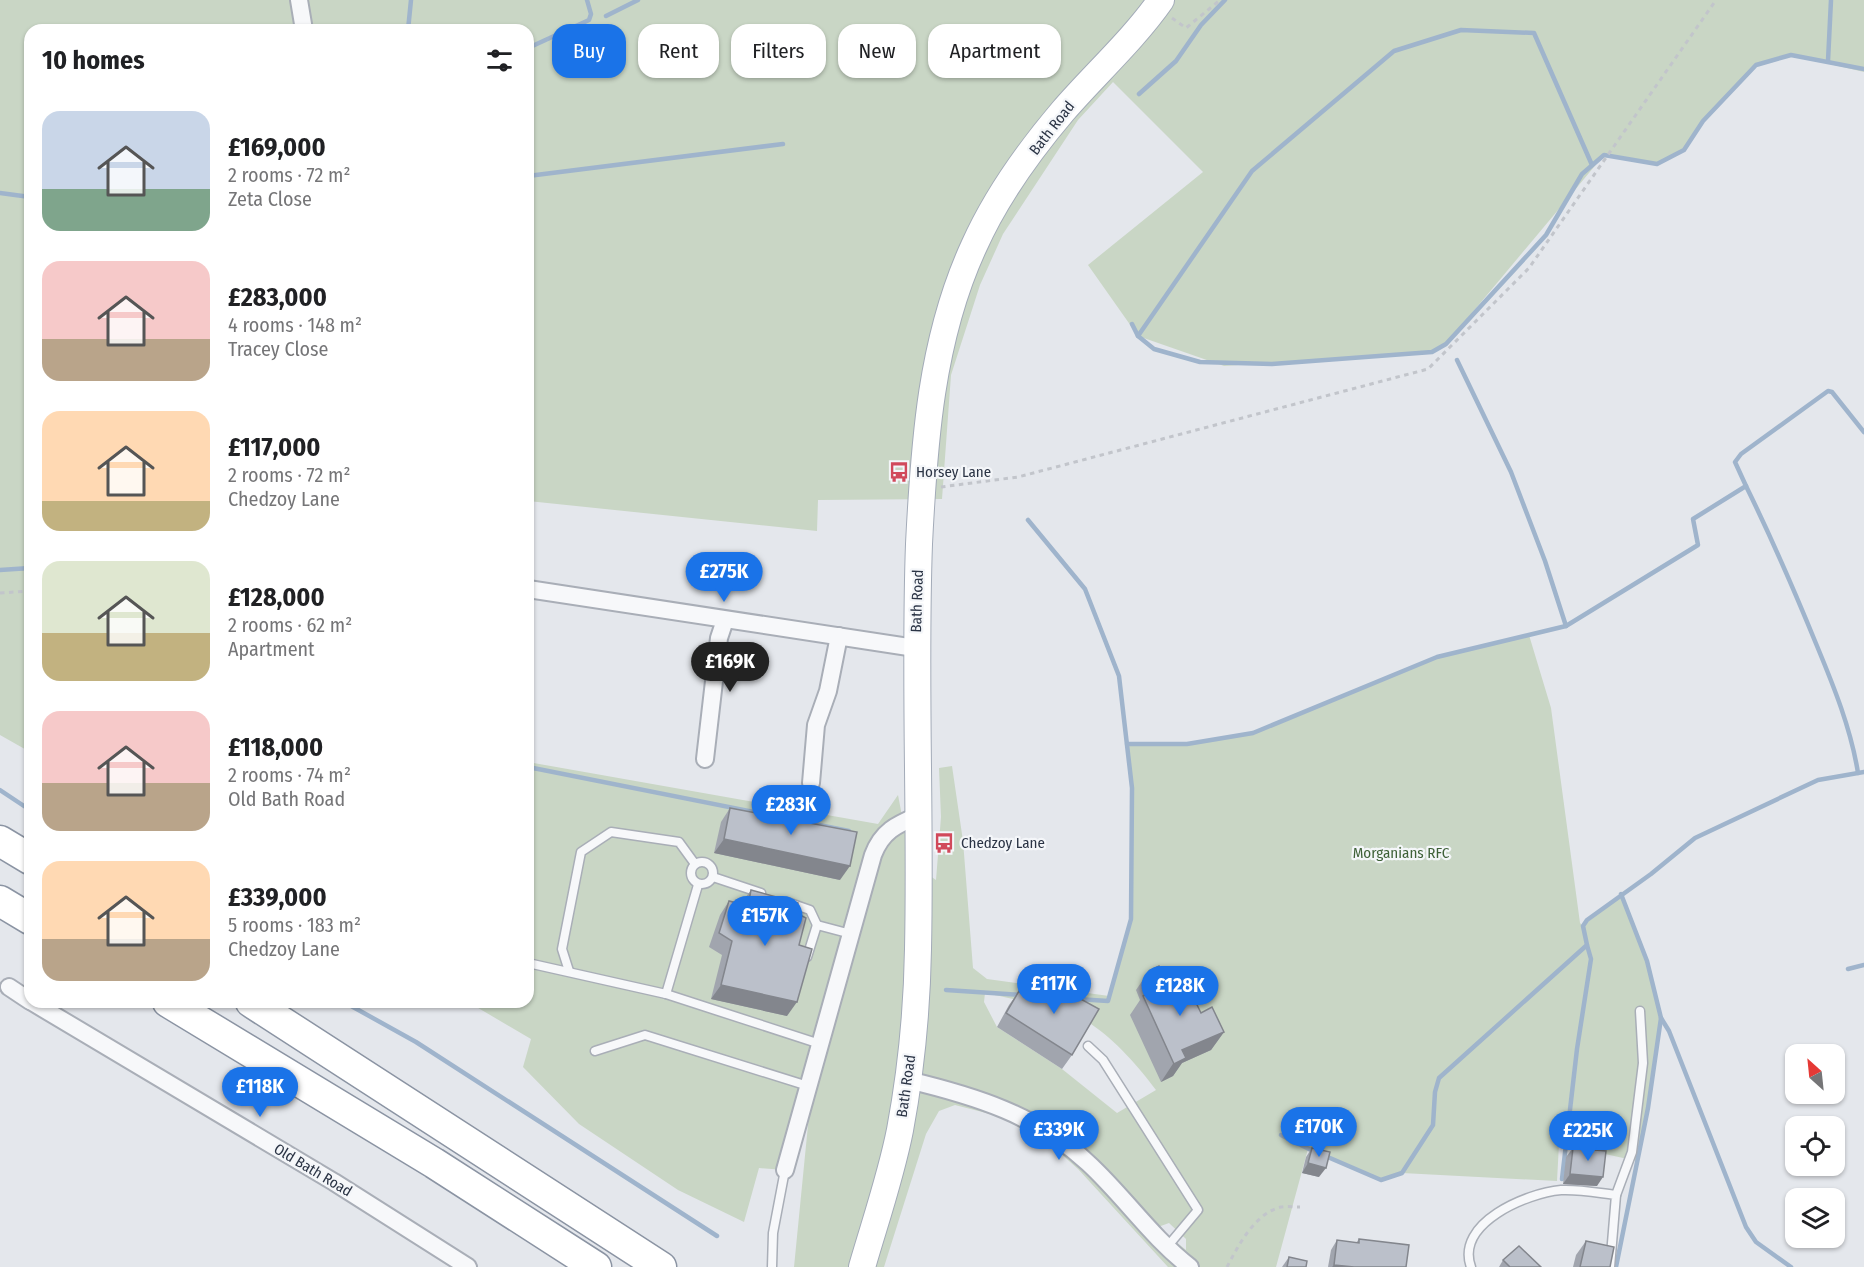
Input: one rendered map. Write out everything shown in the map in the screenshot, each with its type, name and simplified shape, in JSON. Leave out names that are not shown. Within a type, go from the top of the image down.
[{"type":"highway","points":[[0,841],[24,855]]},
{"type":"highway","points":[[0,901],[24,915]]},
{"type":"highway","points":[[178,1008],[434,1163],[596,1267]]},
{"type":"highway","points":[[260,1008],[661,1267]]},
{"type":"main road","name":"Bath Road","points":[[862,1267],[899,1132],[908,1080],[918,953],[919,815],[915,648],[922,490],[932,388],[941,341],[956,291],[975,244],[1000,199],[1060,114],[1159,4]]},
{"type":"street","points":[[299,0],[303,24]]},
{"type":"street","points":[[534,590],[915,648]]},
{"type":"street","points":[[705,759],[719,638],[725,620]]},
{"type":"street","points":[[811,783],[816,725],[834,692],[839,636]]},
{"type":"street","points":[[785,1170],[879,839],[891,827],[919,815]]},
{"type":"street","name":"Old Bath Road","points":[[9,987],[24,997]]},
{"type":"street","name":"Old Bath Road","points":[[43,1008],[334,1182],[468,1267]]},
{"type":"street","points":[[908,1080],[994,1104],[1022,1116],[1053,1135],[1088,1162],[1167,1247],[1190,1267]]},
{"type":"lane","points":[[569,971],[562,950],[581,852],[611,832],[679,842],[695,864]]},
{"type":"lane","points":[[695,864],[706,863],[711,866],[713,877]]},
{"type":"lane","points":[[695,864],[690,876],[698,885],[704,885],[713,877]]},
{"type":"lane","points":[[713,877],[767,895]]},
{"type":"lane","points":[[666,994],[698,885]]},
{"type":"lane","points":[[778,899],[810,910],[817,925],[806,958]]},
{"type":"lane","points":[[817,925],[851,934]]},
{"type":"lane","points":[[534,964],[666,994],[820,1044]]},
{"type":"lane","points":[[1610,1267],[1612,1216],[1616,1195],[1632,1152],[1643,1063],[1640,1011]]},
{"type":"lane","points":[[595,1051],[645,1035],[808,1086]]},
{"type":"lane","points":[[1088,1046],[1103,1060],[1198,1210],[1167,1247]]},
{"type":"lane","points":[[772,1267],[773,1233],[785,1170]]},
{"type":"lane","points":[[1472,1267],[1468,1257],[1472,1238],[1491,1218],[1520,1199],[1561,1190],[1616,1195]]},
{"type":"path","points":[[1159,4],[1185,28],[1220,0]]},
{"type":"path","points":[[922,490],[1018,477],[1428,369],[1529,268],[1716,0]]},
{"type":"path","points":[[0,593],[24,591]]},
{"type":"path","points":[[1227,1267],[1254,1225],[1268,1213],[1281,1207],[1300,1207]]},
{"type":"green space","points":[[0,0],[1864,0],[1864,72],[1791,55],[1756,65],[1703,121],[1684,150],[1657,164],[1604,155],[1446,344],[1432,352],[1224,366],[1138,336],[1088,265],[1203,172],[1113,82],[1078,120],[1003,234],[980,285],[951,375],[942,499],[818,500],[817,531],[534,502],[534,24],[24,24],[24,749],[0,735]]},
{"type":"green space","name":"Morganians RFC","points":[[1529,635],[1551,708],[1580,923],[1583,926],[1621,894],[1647,961],[1661,1018],[1648,1108],[1637,1161],[1559,1144],[1557,1181],[1402,1173],[1381,1180],[1308,1149],[1276,1267],[1168,1267],[1078,1169],[1043,1138],[994,1115],[955,1105],[939,1111],[926,1134],[884,1267],[794,1267],[809,1115],[826,1049],[785,1170],[759,1168],[744,1222],[678,1190],[579,1124],[523,1067],[531,1039],[478,1008],[534,1008],[534,763],[878,824],[898,795],[911,863],[936,880],[941,817],[939,768],[952,766],[963,841],[973,968],[987,979],[1109,996],[1131,919],[1132,788],[1127,744],[1187,744],[1253,733],[1437,657]],"holes":[[[985,993],[1055,1010],[1091,1024],[1126,1054],[1156,1090],[1117,1113],[1062,1069],[997,1027],[984,1002]],[[1169,1223],[1186,1239],[1186,1250],[1158,1227]]]},
{"type":"building","points":[[730,808],[857,832],[850,866],[724,839]]},
{"type":"building","points":[[751,890],[798,903],[796,913],[806,918],[799,945],[812,949],[797,1002],[721,985],[732,941],[719,933],[729,901],[748,906]]},
{"type":"building","points":[[1159,966],[1171,992],[1187,984],[1201,1013],[1212,1007],[1224,1032],[1182,1050],[1186,1058],[1174,1064],[1143,996],[1157,990],[1149,971]]},
{"type":"building","points":[[1026,985],[1068,992],[1099,1009],[1072,1055],[1006,1013],[1019,991],[1021,993]]},
{"type":"building","points":[[1312,1148],[1330,1152],[1326,1168],[1308,1163]]},
{"type":"building","points":[[1573,1148],[1606,1151],[1603,1177],[1570,1174]]},
{"type":"building","points":[[1359,1239],[1409,1245],[1406,1267],[1334,1265],[1337,1240],[1359,1243]]},
{"type":"building","points":[[1586,1241],[1614,1247],[1610,1267],[1580,1267]]},
{"type":"building","points":[[1519,1246],[1541,1267],[1510,1267],[1503,1260]]},
{"type":"building","points":[[1289,1257],[1307,1261],[1306,1267],[1287,1267]]},
{"type":"waterway","points":[[409,24],[411,0]]},
{"type":"waterway","points":[[534,45],[589,20],[591,14],[587,0]]},
{"type":"waterway","points":[[606,16],[638,0]]},
{"type":"waterway","points":[[1139,94],[1176,61],[1201,25],[1225,0]]},
{"type":"waterway","points":[[1828,61],[1831,0]]},
{"type":"waterway","points":[[1132,324],[1138,336],[1252,171],[1394,51],[1461,30],[1534,33],[1592,165]]},
{"type":"waterway","points":[[1138,336],[1154,349],[1200,362],[1272,364],[1432,352],[1446,344],[1546,235],[1582,174],[1604,155],[1657,164],[1684,150],[1703,121],[1756,65],[1791,55],[1864,69]]},
{"type":"waterway","points":[[534,175],[783,144]]},
{"type":"waterway","points":[[0,193],[24,196]]},
{"type":"waterway","points":[[1457,360],[1511,472],[1545,561],[1566,626]]},
{"type":"waterway","points":[[1127,744],[1187,744],[1253,733],[1437,657],[1566,626],[1698,545],[1693,519],[1746,486],[1735,462],[1741,454],[1828,391],[1832,392],[1864,432]]},
{"type":"waterway","points":[[1746,486],[1830,677],[1846,724],[1858,773]]},
{"type":"waterway","points":[[1028,520],[1085,589],[1119,676],[1132,788],[1131,919],[1108,1001],[1077,999]]},
{"type":"waterway","points":[[0,570],[24,568]]},
{"type":"waterway","points":[[534,768],[849,831]]},
{"type":"waterway","points":[[1323,1155],[1381,1180],[1402,1173],[1433,1125],[1435,1092],[1439,1078],[1587,945],[1583,926],[1587,920],[1651,874],[1695,838],[1818,780],[1864,772]]},
{"type":"waterway","points":[[0,790],[24,806]]},
{"type":"waterway","points":[[1616,1267],[1648,1108],[1661,1018],[1647,961],[1621,894]]},
{"type":"waterway","points":[[1562,1179],[1577,1049],[1591,959],[1587,945]]},
{"type":"waterway","points":[[1848,969],[1864,965]]},
{"type":"waterway","points":[[946,990],[1021,995]]},
{"type":"waterway","points":[[355,1008],[416,1042],[717,1236]]},
{"type":"waterway","points":[[1661,1018],[1669,1031],[1746,1227],[1756,1242],[1791,1267]]},
{"type":"waterway","points":[[1281,1135],[1315,1152]]},
{"type":"place","name":"Horsey Lane","points":[[899,472]]},
{"type":"place","name":"Chedzoy Lane","points":[[944,843]]}]
